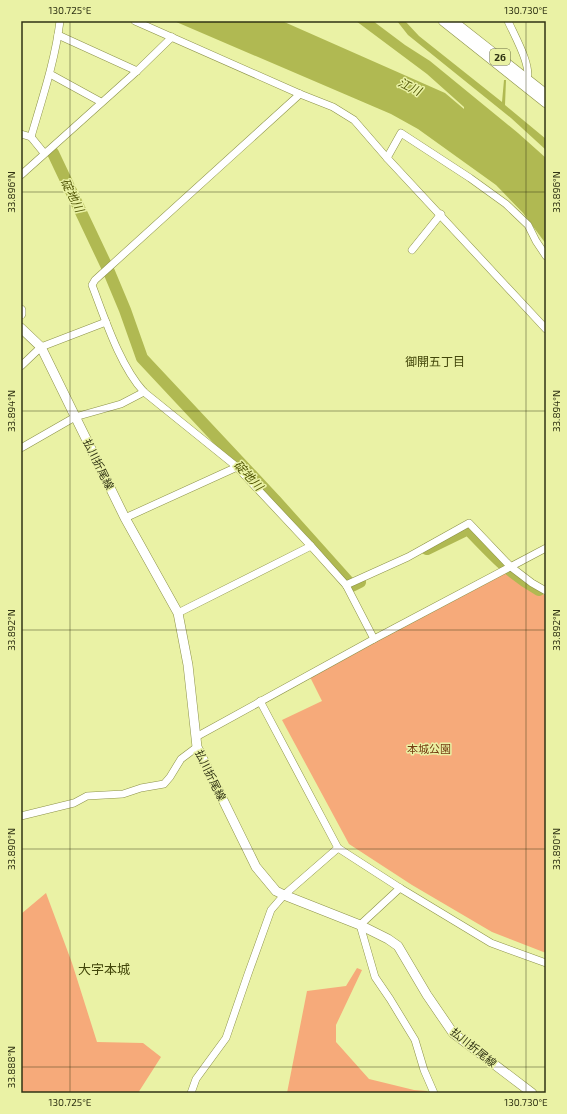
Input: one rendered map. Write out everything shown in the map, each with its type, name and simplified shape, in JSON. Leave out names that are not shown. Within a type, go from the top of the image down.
[{"type":"main road","name":"26","points":[[442,21],[526,83],[546,94]]},
{"type":"main road","name":"26","points":[[453,21],[526,83],[546,103]]},
{"type":"main road","name":"払川折尾線","points":[[21,328],[40,347],[125,518],[178,613],[188,665],[197,747],[256,867],[276,891],[360,924],[388,938],[398,946],[427,995],[453,1033],[532,1093]]},
{"type":"street","points":[[31,137],[50,74],[60,21]]},
{"type":"street","points":[[135,21],[300,94],[333,107],[354,120],[387,158],[441,214],[546,329]]},
{"type":"street","points":[[508,21],[528,68],[526,83]]},
{"type":"street","points":[[58,35],[137,71]]},
{"type":"street","points":[[21,175],[137,71],[172,37]]},
{"type":"street","points":[[50,74],[101,102]]},
{"type":"street","points":[[300,94],[95,280],[92,286],[106,322],[130,375],[144,392],[237,467],[311,546],[346,584],[374,639]]},
{"type":"street","points":[[387,158],[401,133],[470,178],[506,204],[528,225],[546,256]]},
{"type":"street","points":[[21,134],[31,137],[44,153]]},
{"type":"street","points":[[412,250],[441,214]]},
{"type":"street","points":[[21,366],[40,347],[106,322]]},
{"type":"street","points":[[21,448],[76,417],[121,404],[144,392]]},
{"type":"street","points":[[125,518],[237,467]]},
{"type":"street","points":[[346,584],[408,557],[468,523],[511,567],[532,583],[546,591]]},
{"type":"street","points":[[178,613],[311,546]]},
{"type":"street","points":[[196,737],[260,700],[546,548]]},
{"type":"street","points":[[260,700],[338,848],[400,888],[491,943],[546,964]]},
{"type":"street","points":[[21,816],[74,803],[87,796],[123,794],[141,788],[164,784],[182,759],[197,747]]},
{"type":"street","points":[[191,1093],[196,1079],[226,1038],[272,910],[284,895],[338,848]]},
{"type":"street","points":[[400,888],[360,924],[375,977],[397,1009],[415,1040],[424,1070],[434,1093]]},
{"type":"green space","name":"本城公園","points":[[507,571],[546,596],[546,953],[492,932],[412,885],[349,844],[282,720],[322,701],[310,677]]},
{"type":"green space","points":[[46,893],[72,963],[97,1042],[143,1043],[161,1057],[138,1093],[21,1093],[21,914]]},
{"type":"green space","points":[[357,968],[362,970],[336,1025],[336,1042],[369,1079],[414,1090],[427,1091],[428,1093],[287,1093],[307,991],[346,986]]},
{"type":"water","name":"江川","points":[[174,21],[282,21],[445,93],[464,109],[464,107],[427,74],[356,21],[373,21],[405,45],[430,61],[518,133],[546,158],[546,244],[523,213],[496,185],[418,129],[391,114]]},
{"type":"water","points":[[397,21],[405,21],[419,36],[502,102],[504,80],[506,80],[505,105],[546,139],[546,150],[511,118],[408,35]]},
{"type":"waterway","name":"碇地川","points":[[53,153],[107,267],[125,310],[142,358],[275,500],[352,586],[360,582]]},
{"type":"waterway","name":"碇地川","points":[[427,549],[468,529],[510,570],[528,584],[539,590]]},
{"type":"district","name":"御開五丁目","points":[[435,361]]},
{"type":"district","name":"大字本城","points":[[104,969]]}]
